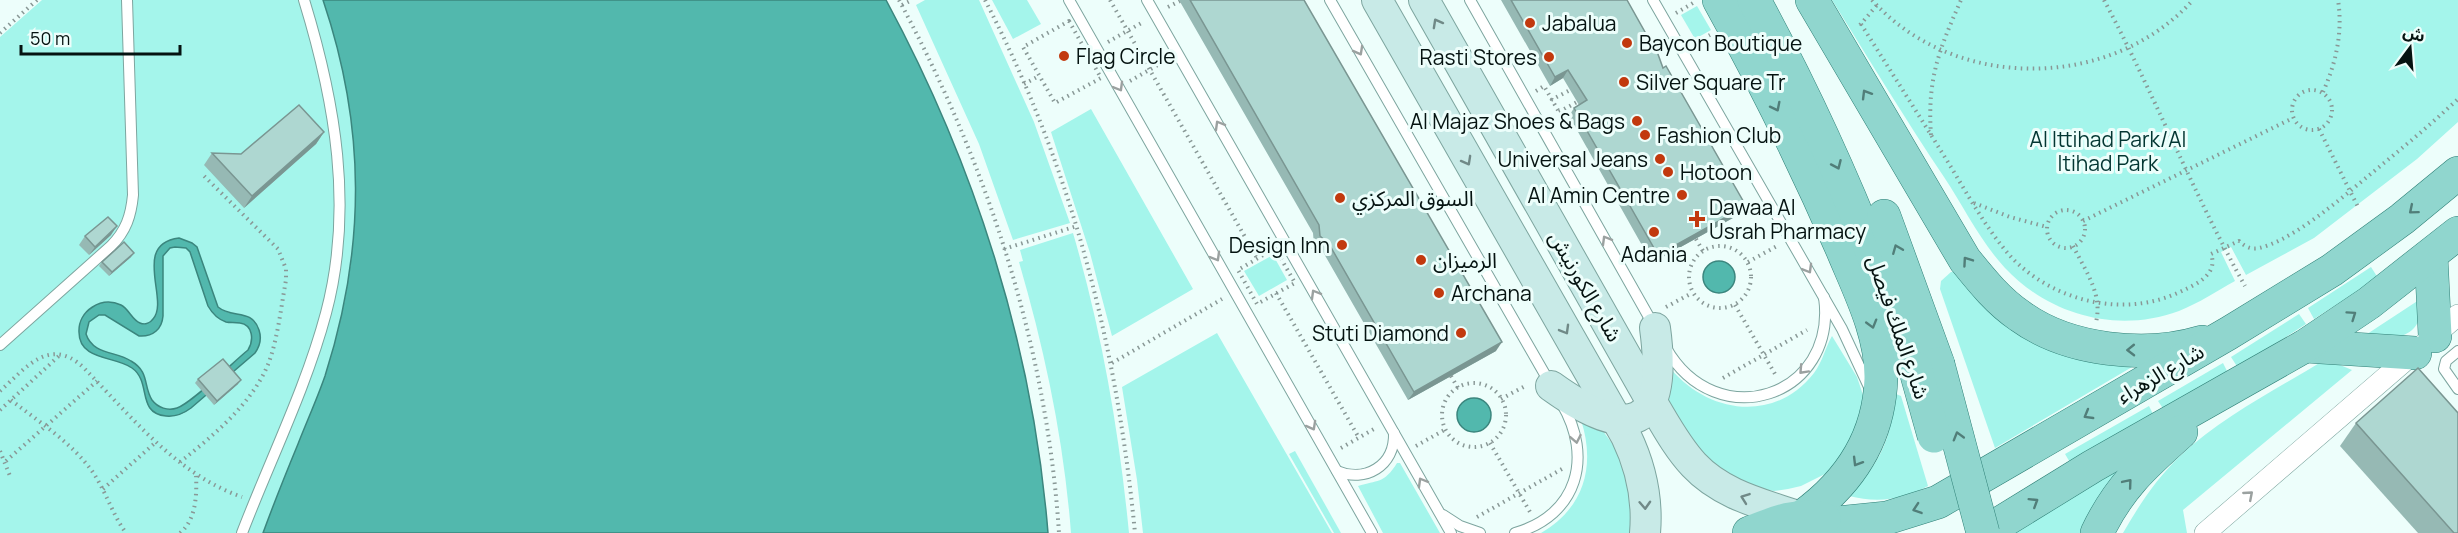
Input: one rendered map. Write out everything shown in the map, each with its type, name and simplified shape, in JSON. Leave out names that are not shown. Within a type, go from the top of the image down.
[{"type":"main road","name":"شارع الكورنيش","points":[[1377,0],[1634,453],[1640,471],[1646,508],[1645,533]]},
{"type":"main road","name":"شارع الكورنيش","points":[[1424,0],[1653,404],[1684,454],[1714,483],[1739,496],[1802,516]]},
{"type":"main road","name":"شارع الملك فيصل","points":[[1754,0],[1806,98],[1926,366],[1960,533]]},
{"type":"main road","name":"شارع الملك فيصل","points":[[1778,0],[1840,118],[1883,215],[1926,366],[1984,533]]},
{"type":"main road","points":[[1810,4],[1965,260],[1990,291],[2020,317],[2056,336],[2094,347],[2122,350],[2186,347],[2229,333]]},
{"type":"main road","points":[[1718,16],[1796,146],[1866,305],[1879,353],[1881,377],[1878,408],[1866,446],[1854,467],[1831,494],[1802,516],[1782,520],[1749,533]]},
{"type":"main road","name":"شارع الزهراء","points":[[1802,516],[1846,528],[1938,502],[2229,333],[2332,270],[2402,219],[2458,173]]},
{"type":"main road","points":[[1984,533],[2093,466],[2304,346],[2369,303],[2458,233]]},
{"type":"main road","points":[[2304,346],[2442,339],[2431,255]]},
{"type":"main road","points":[[1551,386],[1576,403],[1617,420],[1629,420],[1640,416],[1653,404],[1658,366],[1655,328]]},
{"type":"main road","points":[[2097,533],[2108,510],[2125,485],[2146,463],[2230,389]]},
{"type":"street","points":[[2205,533],[2442,339]]},
{"type":"lane","points":[[0,345],[111,246],[121,236],[128,223],[133,195],[127,0]]},
{"type":"lane","points":[[242,533],[316,345],[331,288],[338,242],[339,172],[336,137],[324,69],[304,0]]},
{"type":"lane","points":[[1069,0],[1101,46],[1372,533]]},
{"type":"lane","points":[[1147,0],[1451,533]]},
{"type":"lane","points":[[1330,0],[1572,421],[1579,455],[1570,490],[1556,510],[1537,524],[1515,533]]},
{"type":"lane","points":[[1470,0],[1681,370],[1708,390],[1740,398],[1763,395],[1783,387],[1810,364],[1821,344],[1826,320],[1822,294]]},
{"type":"lane","points":[[1653,0],[1822,294],[1855,355],[1878,408]]},
{"type":"lane","points":[[2442,339],[2446,361],[2444,369],[2458,389]]},
{"type":"lane","points":[[1337,471],[1355,476],[1364,475],[1381,466],[1391,451],[1394,432]]},
{"type":"lane","points":[[1440,513],[1460,526],[1480,533]]},
{"type":"path","points":[[0,33],[37,0]]},
{"type":"path","points":[[899,0],[956,116],[980,177],[1004,249],[1023,314],[1040,388],[1059,533]]},
{"type":"path","points":[[902,5],[912,0]]},
{"type":"path","points":[[985,0],[1024,84],[1053,155],[1077,226],[1112,363],[1123,430],[1135,533]]},
{"type":"path","points":[[1110,0],[1257,258]]},
{"type":"path","points":[[1679,22],[1675,14],[1698,0]]},
{"type":"path","points":[[1872,0],[1906,29],[1939,49],[1985,64],[2034,69],[2083,64],[2129,47],[2170,21],[2193,0]]},
{"type":"path","points":[[1932,136],[1931,92],[1939,49],[1961,0]]},
{"type":"path","points":[[2104,0],[2129,47],[2223,248],[2245,286]]},
{"type":"path","points":[[2323,92],[2332,73],[2337,52],[2340,31],[2338,0]]},
{"type":"path","points":[[1087,54],[1180,1]]},
{"type":"path","points":[[1854,30],[1877,5]]},
{"type":"path","points":[[1689,38],[1693,44],[1718,16]]},
{"type":"path","points":[[1069,21],[1101,78],[1055,103],[1039,76],[1023,47],[1069,21]]},
{"type":"path","points":[[1861,24],[2000,243],[2027,271],[2060,291],[2097,303],[2131,305],[2179,292],[2208,275],[2213,266],[2211,254],[2239,241],[2251,248],[2265,246],[2318,216],[2414,140],[2458,100]]},
{"type":"path","points":[[1100,33],[1101,46]]},
{"type":"path","points":[[1101,46],[1112,53]]},
{"type":"path","points":[[1123,73],[1129,82],[1169,59]]},
{"type":"path","points":[[1024,84],[1039,76]]},
{"type":"path","points":[[1551,100],[1570,90]]},
{"type":"path","points":[[2306,90],[2323,92],[2328,96],[2333,108],[2329,121],[2319,129],[2307,129],[2294,118],[2292,107],[2296,97],[2306,90]]},
{"type":"path","points":[[1559,112],[1577,102]]},
{"type":"path","points":[[2083,221],[2294,118]]},
{"type":"path","points":[[2319,129],[2359,209]]},
{"type":"path","points":[[180,462],[221,426],[256,387],[265,372],[273,347],[286,280],[283,259],[278,249],[201,173]]},
{"type":"path","points":[[1974,203],[2010,217],[2047,227]]},
{"type":"path","points":[[2062,210],[2075,212],[2083,221],[2083,236],[2073,246],[2067,248],[2055,244],[2050,239],[2047,227],[2052,216],[2062,210]]},
{"type":"path","points":[[1004,249],[1077,226]]},
{"type":"path","points":[[1696,239],[1703,251]]},
{"type":"path","points":[[1724,246],[1738,251],[1748,262],[1751,270],[1750,286],[1747,294],[1735,305],[1714,308],[1702,303],[1692,293],[1688,278],[1689,270],[1696,256],[1703,251],[1710,247],[1724,246]]},
{"type":"path","points":[[2073,246],[2095,290],[2097,303],[2095,325]]},
{"type":"path","points":[[1275,248],[1294,283],[1257,304],[1246,284],[1238,270],[1275,248]]},
{"type":"path","points":[[1748,262],[1765,252]]},
{"type":"path","points":[[1112,363],[1246,284]]},
{"type":"path","points":[[1276,293],[1359,438]]},
{"type":"path","points":[[1672,304],[1692,293]]},
{"type":"path","points":[[1721,379],[1807,330],[1807,300],[1822,294]]},
{"type":"path","points":[[1735,305],[1783,387]]},
{"type":"path","points":[[0,391],[36,360],[48,355],[60,355],[76,361],[156,442],[196,475],[221,489],[254,501]]},
{"type":"path","points":[[0,410],[60,355]]},
{"type":"path","points":[[1451,376],[1458,388]]},
{"type":"path","points":[[6,461],[97,381]]},
{"type":"path","points":[[1478,384],[1492,389],[1501,399],[1506,411],[1505,423],[1500,435],[1490,443],[1478,447],[1465,445],[1454,439],[1446,429],[1443,416],[1445,403],[1458,388],[1478,384]]},
{"type":"path","points":[[1501,399],[1520,388]]},
{"type":"path","points":[[10,400],[78,454],[104,489],[116,519],[126,533]]},
{"type":"path","points":[[1328,456],[1387,421]]},
{"type":"path","points":[[1429,438],[1446,429]]},
{"type":"path","points":[[1474,518],[1563,468],[1563,439],[1575,432]]},
{"type":"path","points":[[104,489],[156,442]]},
{"type":"path","points":[[1490,443],[1537,524]]},
{"type":"path","points":[[0,451],[6,461],[10,476]]},
{"type":"path","points":[[180,533],[189,523],[195,503],[196,475]]},
{"type":"green space","points":[[42,0],[323,0],[348,94],[354,141],[356,188],[354,235],[348,282],[325,376],[263,533],[0,533],[0,37]]},
{"type":"green space","points":[[925,0],[979,0],[1034,122],[1070,223],[1013,240],[979,144],[916,5]]},
{"type":"green space","points":[[992,0],[1027,0],[1041,24],[1013,39]]},
{"type":"green space","name":"Al Ittihad Park/Al Itihad Park","points":[[1832,0],[2458,0],[2458,122],[2417,159],[2314,238],[2246,275],[2231,247],[2221,252],[2235,281],[2194,304],[2156,318],[2132,321],[2085,316],[2042,298],[2023,284],[1996,258]]},
{"type":"green space","points":[[1697,6],[1711,30],[1695,39],[1681,15]]},
{"type":"green space","points":[[1091,109],[1193,289],[1112,336],[1090,253],[1051,132]]},
{"type":"green space","points":[[1073,233],[1093,307],[1108,382],[1129,533],[1071,533],[1064,464],[1052,396],[1019,262],[1023,261],[1020,250]]},
{"type":"green space","points":[[1273,255],[1287,280],[1259,296],[1244,271]]},
{"type":"green space","points":[[2371,267],[2378,278],[2314,319],[2308,308]]},
{"type":"green space","points":[[1951,272],[1955,272],[2132,367],[1995,448],[1940,289],[1941,281]]},
{"type":"green space","points":[[2422,298],[2418,322],[2408,333],[2393,337],[2361,338]]},
{"type":"green space","points":[[2299,314],[2306,324],[2238,368],[2231,357]]},
{"type":"green space","points":[[1217,333],[1332,533],[1143,533],[1122,387]]},
{"type":"green space","points":[[1832,336],[1857,377],[1864,398],[1853,445],[1825,474],[1801,486],[1774,491],[1747,486],[1700,455],[1670,404],[1666,390],[1671,369],[1686,384],[1704,396],[1742,407],[1762,406],[1781,400],[1798,389],[1814,373]]},
{"type":"green space","points":[[2326,359],[2352,370],[2183,510],[2187,533],[2123,533],[2156,483],[2180,456],[2214,428]]},
{"type":"green space","points":[[2223,363],[2228,373],[2164,410],[2158,401]]},
{"type":"green space","points":[[1896,394],[1901,396],[1928,486],[1919,491],[1890,499],[1849,496],[1863,481],[1884,446]]},
{"type":"green space","points":[[2149,406],[2154,416],[2071,464],[2065,454]]},
{"type":"green space","points":[[1581,420],[1603,431],[1619,453],[1630,485],[1632,533],[1541,533],[1568,511],[1583,484],[1587,454]]},
{"type":"green space","points":[[1295,451],[1341,533],[1334,533],[1289,454]]},
{"type":"green space","points":[[1397,463],[1400,463],[1440,533],[1383,533],[1358,486],[1384,478]]},
{"type":"green space","points":[[2117,470],[2085,533],[2009,533]]},
{"type":"shaded area","points":[[323,0],[886,0],[947,127],[995,258],[1014,326],[1029,394],[1048,533],[263,533],[325,376],[348,281],[354,234],[353,141],[347,94],[337,47]]},
{"type":"shaded area","points":[[179,238],[197,247],[218,307],[223,311],[252,319],[256,323],[260,336],[255,353],[191,408],[179,415],[170,416],[157,414],[151,409],[147,403],[142,381],[132,368],[92,353],[85,348],[79,332],[82,318],[87,312],[92,307],[106,302],[121,305],[140,323],[146,324],[152,320],[157,311],[154,262],[157,251],[165,242]],"holes":[[[170,248],[186,248],[190,252],[211,311],[223,321],[240,323],[248,327],[251,342],[248,350],[192,399],[177,408],[167,409],[160,407],[152,400],[144,374],[137,365],[94,346],[86,334],[89,322],[99,315],[105,315],[139,336],[149,335],[156,331],[161,325],[163,316],[163,256]]]},
{"type":"shaded area","points":[[1719,261],[1731,265],[1735,277],[1731,289],[1719,293],[1707,289],[1703,277],[1707,265]]},
{"type":"shaded area","points":[[1474,398],[1486,403],[1491,415],[1486,427],[1474,432],[1462,427],[1457,415],[1462,403]]},
{"type":"building","name":"السوق المركزي","points":[[1190,0],[1304,0],[1502,342],[1414,392],[1329,244],[1320,236],[1319,225]]},
{"type":"building","points":[[1511,0],[1627,0],[1655,46],[1663,68],[1666,66],[1746,206],[1658,255],[1574,108],[1587,100],[1568,70],[1555,77]]},
{"type":"building","points":[[299,105],[324,132],[252,196],[212,153],[241,154]]},
{"type":"building","points":[[108,217],[117,226],[95,247],[85,236]]},
{"type":"building","points":[[124,242],[134,253],[112,272],[102,262]]},
{"type":"building","points":[[223,359],[241,380],[217,401],[198,379]]},
{"type":"building","points":[[2418,368],[2458,413],[2458,533],[2454,533],[2356,423]]},
{"type":"place","name":"Jabalua","points":[[1530,23]]},
{"type":"place","name":"Baycon Boutique","points":[[1627,43]]},
{"type":"place","name":"Flag Circle","points":[[1064,56]]},
{"type":"place","name":"Rasti Stores","points":[[1549,57]]},
{"type":"place","name":"Silver Square Tr","points":[[1624,82]]},
{"type":"place","name":"Al Majaz Shoes & Bags","points":[[1637,121]]},
{"type":"place","name":"Fashion Club","points":[[1645,135]]},
{"type":"place","name":"Universal Jeans","points":[[1660,159]]},
{"type":"place","name":"Hotoon","points":[[1668,172]]},
{"type":"place","name":"Al Amin Centre","points":[[1682,195]]},
{"type":"place","name":"السوق المركزي","points":[[1340,198]]},
{"type":"place","name":"Dawaa Al Usrah Pharmacy","points":[[1697,219]]},
{"type":"place","name":"Adania","points":[[1654,232]]},
{"type":"place","name":"Design Inn","points":[[1342,245]]},
{"type":"place","name":"الرميزان","points":[[1421,260]]},
{"type":"place","name":"Archana","points":[[1439,293]]},
{"type":"place","name":"Stuti Diamond","points":[[1461,333]]}]
